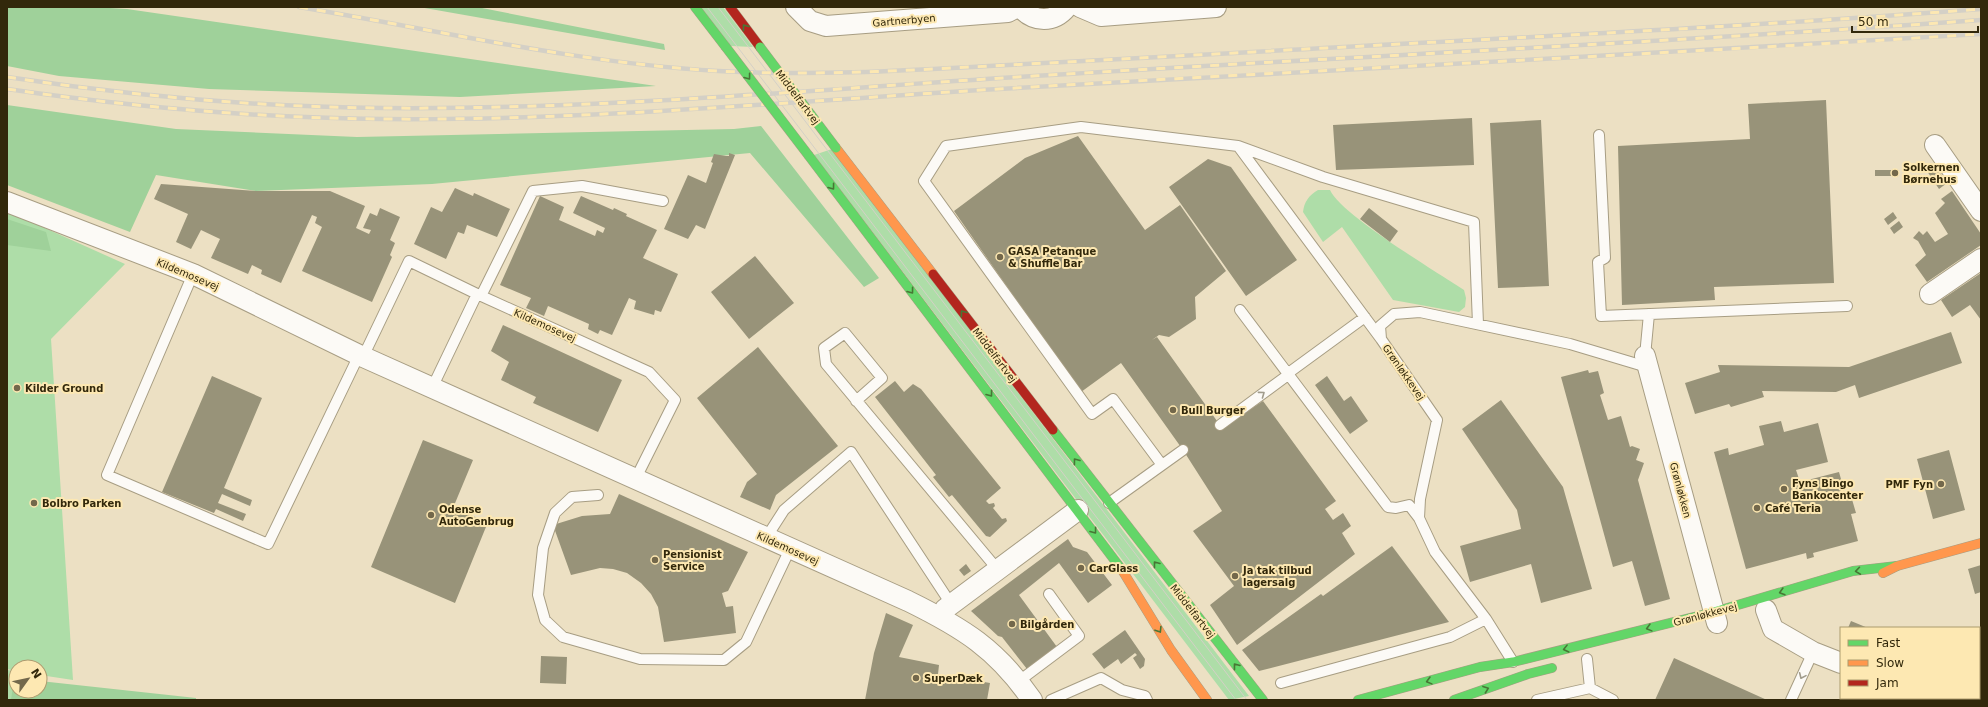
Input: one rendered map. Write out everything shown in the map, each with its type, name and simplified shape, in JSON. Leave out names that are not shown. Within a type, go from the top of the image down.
[{"type":"street","points":[[695,7],[1116,561],[1168,626]]},
{"type":"street","name":"Middelfartvej","points":[[730,7],[836,148],[1262,699]]},
{"type":"street","name":"Gartnerbyen","points":[[796,7],[810,21],[826,26],[1008,12],[1017,7]]},
{"type":"street","points":[[1020,7],[1034,18],[1044,20],[1053,18],[1062,13],[1067,7]]},
{"type":"street","points":[[1080,7],[1101,16],[1216,7]]},
{"type":"street","points":[[1935,145],[1981,211]]},
{"type":"street","name":"Kildemosevej","points":[[7,202],[193,274],[361,356],[635,480],[766,538],[946,611],[966,632],[992,653],[1019,681],[1032,700]]},
{"type":"street","points":[[1930,294],[1981,259]]},
{"type":"street","name":"Grønløkken","points":[[1646,361],[1716,620]]},
{"type":"street","points":[[946,611],[1078,510]]},
{"type":"street","name":"Grønløkkevej","points":[[1358,700],[1480,666],[1513,662],[1716,620],[1853,571],[1897,566],[1981,543]]},
{"type":"street","points":[[1116,561],[1171,650],[1207,700]]},
{"type":"street","name":"Grønløkkevej","points":[[1871,578],[1897,566]]},
{"type":"street","points":[[1766,610],[1773,629],[1814,652],[1840,663]]},
{"type":"street","points":[[1454,700],[1517,678],[1565,665]]},
{"type":"street","points":[[1433,690],[1480,666]]},
{"type":"lane","points":[[1162,465],[1113,399],[1092,414],[924,181],[946,146],[1081,127],[1238,146],[1323,176],[1474,222],[1478,324]]},
{"type":"lane","points":[[1599,135],[1605,258],[1598,262],[1601,316],[1847,306]]},
{"type":"lane","points":[[1238,146],[1381,339]]},
{"type":"lane","points":[[432,388],[533,191],[582,186],[663,201]]},
{"type":"lane","name":"Kildemosevej","points":[[361,356],[409,262],[649,372],[675,400],[635,480]]},
{"type":"lane","points":[[193,274],[107,475],[268,544],[361,356]]},
{"type":"lane","points":[[1240,310],[1388,507],[1396,508],[1409,505],[1419,518]]},
{"type":"lane","name":"Grønløkkevej","points":[[1517,678],[1513,662],[1486,619],[1435,552],[1419,518],[1420,499],[1437,420],[1381,339],[1380,326],[1394,314],[1420,312],[1646,361]]},
{"type":"lane","points":[[1646,361],[1649,314]]},
{"type":"lane","points":[[1220,425],[1365,317]]},
{"type":"lane","points":[[856,401],[882,378],[844,333],[824,348],[826,364],[856,401],[998,570]]},
{"type":"lane","points":[[1109,503],[1183,450]]},
{"type":"lane","points":[[766,538],[784,510],[851,452],[946,611]]},
{"type":"lane","points":[[598,495],[572,496],[555,514],[543,548],[538,595],[545,620],[563,637],[640,659],[724,660],[746,642],[790,548]]},
{"type":"lane","points":[[1019,681],[1080,636],[1049,594]]},
{"type":"lane","points":[[1281,683],[1450,636],[1486,619]]},
{"type":"lane","points":[[1792,700],[1814,652]]},
{"type":"lane","points":[[1587,659],[1590,688]]},
{"type":"lane","points":[[1052,700],[1071,696],[1101,678],[1122,690],[1145,696],[1148,700]]},
{"type":"lane","points":[[1537,700],[1590,688],[1613,700]]},
{"type":"green space","points":[[7,7],[93,7],[127,9],[656,86],[460,97],[209,89],[59,76],[7,66]]},
{"type":"green space","points":[[419,7],[477,7],[664,44],[665,50]]},
{"type":"green space","points":[[701,7],[723,7],[753,47],[731,46]]},
{"type":"green space","points":[[7,105],[176,129],[357,137],[734,129],[761,126],[879,278],[864,287],[750,153],[432,184],[256,191],[156,175],[130,232],[7,185]]},
{"type":"green space","points":[[832,149],[1249,696],[1229,700],[814,155]]},
{"type":"green space","points":[[1318,190],[1330,190],[1338,201],[1370,228],[1464,290],[1466,298],[1465,307],[1459,312],[1393,300],[1342,227],[1323,242],[1303,212],[1304,205],[1308,199]]},
{"type":"green space","name":"Bolbro Parken","points":[[7,211],[125,264],[51,339],[73,680],[48,676],[48,659],[8,659],[7,669]]},
{"type":"green space","points":[[7,219],[46,232],[51,251],[7,245]]},
{"type":"green space","name":"Bolbro Parken","points":[[7,670],[8,699],[36,700],[7,700]]},
{"type":"green space","points":[[48,682],[196,698],[196,700],[11,700],[48,699]]},
{"type":"building","points":[[1826,100],[1834,283],[1714,287],[1715,300],[1622,305],[1618,146],[1750,139],[1748,104]]},
{"type":"building","points":[[1472,118],[1474,165],[1336,170],[1333,125]]},
{"type":"building","points":[[1541,120],[1549,286],[1498,288],[1490,123]]},
{"type":"building","points":[[1078,136],[1145,230],[1180,205],[1226,271],[1195,297],[1196,319],[1169,337],[1159,335],[1152,340],[1157,337],[1222,428],[1263,401],[1336,501],[1325,509],[1333,520],[1343,513],[1351,526],[1342,533],[1355,554],[1237,645],[1210,605],[1234,586],[1193,531],[1222,511],[1183,450],[1121,363],[1081,392],[954,211],[1025,158]]},
{"type":"building","points":[[729,153],[735,155],[705,229],[696,225],[688,239],[664,229],[688,175],[706,183],[713,163],[711,162],[714,154],[729,156]]},
{"type":"building","points":[[1208,159],[1231,167],[1297,260],[1246,296],[1169,187]]},
{"type":"building","points":[[1935,166],[1947,183],[1939,189],[1927,171]]},
{"type":"building","points":[[1875,170],[1891,170],[1891,176],[1875,176]]},
{"type":"building","points":[[161,184],[256,191],[330,191],[365,206],[356,228],[369,234],[371,230],[363,228],[370,213],[377,216],[380,208],[400,217],[390,240],[395,243],[390,255],[392,257],[372,302],[302,271],[322,227],[315,223],[317,217],[312,215],[281,283],[261,274],[262,270],[252,265],[248,274],[211,258],[220,239],[201,230],[191,249],[176,242],[188,214],[154,199]]},
{"type":"building","points":[[455,188],[473,196],[474,193],[510,209],[497,237],[467,225],[464,234],[458,232],[446,259],[414,244],[431,207],[442,212]]},
{"type":"building","points":[[1952,191],[1981,234],[1981,245],[1927,282],[1915,265],[1926,255],[1918,241],[1913,238],[1919,231],[1923,235],[1927,231],[1935,242],[1948,234],[1935,213],[1945,203],[1941,199]]},
{"type":"building","points":[[540,196],[564,207],[559,220],[595,236],[597,230],[603,233],[605,228],[573,213],[581,196],[613,210],[614,208],[627,214],[626,216],[657,230],[643,258],[678,274],[661,312],[655,310],[654,315],[634,309],[636,301],[629,298],[612,335],[600,330],[598,334],[588,329],[589,324],[548,306],[544,316],[526,308],[531,298],[500,285]]},
{"type":"building","points":[[1369,208],[1398,231],[1390,242],[1360,219]]},
{"type":"building","points":[[1893,212],[1897,218],[1888,225],[1884,219]]},
{"type":"building","points":[[1899,221],[1903,227],[1894,234],[1890,228]]},
{"type":"building","points":[[755,256],[794,303],[749,339],[711,292]]},
{"type":"building","points":[[1981,273],[1981,320],[1970,305],[1952,317],[1941,300]]},
{"type":"building","points":[[503,325],[622,380],[598,432],[533,403],[536,397],[501,380],[509,362],[491,351]]},
{"type":"building","points":[[1951,332],[1962,363],[1859,398],[1855,385],[1836,392],[1762,391],[1764,397],[1731,407],[1729,404],[1695,414],[1685,383],[1720,372],[1718,365],[1849,367]]},
{"type":"building","points":[[758,347],[838,446],[776,495],[770,510],[740,497],[747,482],[757,474],[697,398]]},
{"type":"building","points":[[1588,370],[1589,373],[1598,371],[1604,393],[1600,395],[1608,420],[1621,416],[1630,447],[1632,446],[1640,449],[1636,460],[1644,463],[1638,480],[1670,599],[1645,606],[1632,561],[1613,567],[1561,377]]},
{"type":"building","points":[[212,376],[262,398],[224,488],[252,500],[250,506],[222,494],[218,503],[246,514],[243,521],[216,509],[214,513],[162,492]]},
{"type":"building","points":[[1327,376],[1344,401],[1351,396],[1368,421],[1350,434],[1315,385]]},
{"type":"building","points":[[895,381],[904,392],[913,384],[921,389],[1001,488],[986,501],[989,504],[994,503],[995,506],[993,508],[1002,519],[1006,518],[1007,521],[990,537],[986,536],[952,495],[949,497],[933,477],[936,475],[875,397]]},
{"type":"building","points":[[1501,400],[1563,487],[1592,589],[1541,603],[1531,564],[1470,582],[1460,546],[1521,529],[1517,510],[1462,429]]},
{"type":"building","name":"Fyns Bingo Bankocenter","points":[[1781,421],[1784,432],[1818,423],[1828,462],[1796,470],[1800,482],[1839,472],[1846,497],[1851,496],[1856,513],[1851,514],[1858,541],[1813,553],[1814,557],[1807,559],[1806,553],[1746,569],[1714,452],[1728,448],[1729,455],[1764,445],[1759,426]]},
{"type":"building","name":"Odense AutoGenbrug","points":[[423,440],[473,460],[453,508],[488,522],[455,603],[371,567]]},
{"type":"building","name":"PMF Fyn","points":[[1949,450],[1965,510],[1933,519],[1917,459]]},
{"type":"building","name":"Pensionist Service","points":[[619,494],[748,552],[728,591],[722,593],[726,607],[733,606],[736,633],[664,642],[658,607],[651,594],[641,583],[627,573],[613,569],[600,568],[571,575],[553,525],[582,516],[610,514]]},
{"type":"building","points":[[1068,539],[1073,547],[1087,552],[1112,585],[1088,603],[1059,563],[1019,595],[1057,647],[1027,669],[1002,637],[998,636],[971,611]]},
{"type":"building","points":[[1392,546],[1449,622],[1259,671],[1242,650],[1321,594],[1323,596]]},
{"type":"building","points":[[966,564],[971,571],[964,576],[959,570]]},
{"type":"building","points":[[1981,565],[1981,592],[1975,594],[1968,569]]},
{"type":"building","name":"SuperDæk","points":[[886,613],[913,625],[899,657],[939,665],[938,674],[990,683],[987,700],[865,700],[874,653]]},
{"type":"building","points":[[1851,621],[1866,627],[1848,627]]},
{"type":"building","points":[[1125,630],[1145,659],[1144,666],[1140,669],[1133,658],[1137,655],[1135,653],[1121,664],[1118,659],[1104,669],[1092,654]]},
{"type":"building","points":[[541,656],[567,657],[566,684],[540,683]]},
{"type":"building","points":[[1674,658],[1767,700],[1655,700]]},
{"type":"building","points":[[1980,672],[1981,672],[1980,696]]},
{"type":"tram line","points":[[707,7],[1236,700]]},
{"type":"tram line","points":[[718,7],[1247,700]]},
{"type":"railway","points":[[299,7],[507,45],[612,61],[718,71],[786,73],[921,70],[1702,28],[1981,9]]},
{"type":"railway","points":[[7,77],[101,90],[242,103],[383,108],[542,106],[701,98],[1018,77],[1740,36],[1981,20]]},
{"type":"railway","points":[[7,89],[101,101],[242,114],[383,119],[537,117],[614,114],[1122,82],[1736,49],[1981,34]]},
{"type":"traffic: fast","points":[[695,7],[725,46]]},
{"type":"traffic: fast","points":[[725,46],[809,156]]},
{"type":"traffic: fast","points":[[760,47],[836,148]]},
{"type":"traffic: fast","points":[[809,156],[1122,570]]},
{"type":"traffic: fast","points":[[1053,430],[1263,700]]},
{"type":"traffic: fast","points":[[1358,700],[1480,667],[1513,662],[1714,612],[1853,571],[1897,566]]},
{"type":"traffic: fast","points":[[1454,700],[1528,674],[1552,668]]},
{"type":"traffic: slow","points":[[836,148],[933,274]]},
{"type":"traffic: slow","points":[[1883,573],[1897,566],[1981,543]]},
{"type":"traffic: slow","points":[[1122,570],[1171,650],[1207,700]]},
{"type":"traffic: jam","points":[[730,7],[760,47]]},
{"type":"traffic: jam","points":[[933,274],[1053,430]]},
{"type":"place","name":"Solkernen Børnehus","points":[[1895,173]]},
{"type":"place","name":"GASA Petanque & Shuffle Bar","points":[[1000,257]]},
{"type":"place","name":"Kilder Ground","points":[[17,388]]},
{"type":"place","name":"Bull Burger","points":[[1173,410]]},
{"type":"place","name":"PMF Fyn","points":[[1941,484]]},
{"type":"place","name":"Fyns Bingo Bankocenter","points":[[1784,489]]},
{"type":"place","name":"Bolbro Parken","points":[[34,503]]},
{"type":"place","name":"Café Teria","points":[[1757,508]]},
{"type":"place","name":"Odense AutoGenbrug","points":[[431,515]]},
{"type":"place","name":"Pensionist Service","points":[[655,560]]},
{"type":"place","name":"CarGlass","points":[[1081,568]]},
{"type":"place","name":"Ja tak tilbud lagersalg","points":[[1235,576]]},
{"type":"place","name":"Bilgården","points":[[1012,624]]},
{"type":"place","name":"SuperDæk","points":[[916,678]]}]
